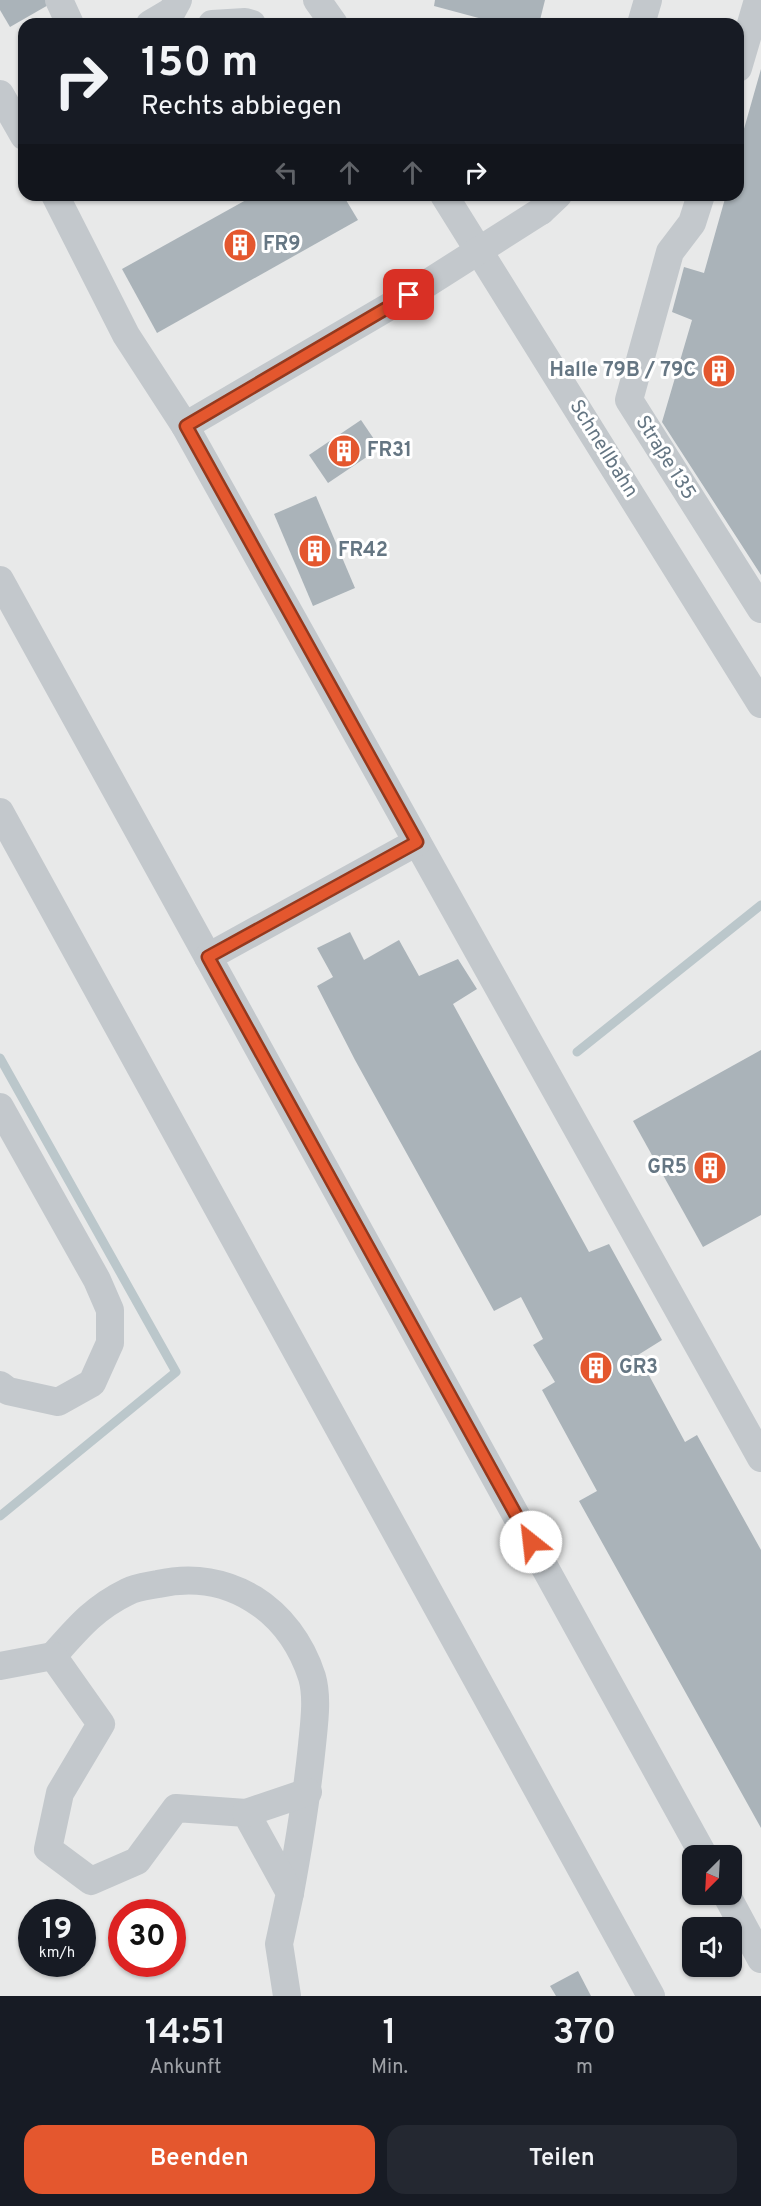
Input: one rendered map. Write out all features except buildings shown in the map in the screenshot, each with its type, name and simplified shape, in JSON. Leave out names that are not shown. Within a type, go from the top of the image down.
[{"type":"street","points":[[59,0],[67,18]]},
{"type":"street","points":[[160,18],[172,11],[178,0]]},
{"type":"street","points":[[211,18],[225,0]]},
{"type":"street","points":[[317,0],[330,18]]},
{"type":"street","points":[[643,18],[648,0]]},
{"type":"street","points":[[744,48],[758,0]]},
{"type":"street","points":[[0,94],[18,126]]},
{"type":"street","points":[[0,140],[18,144]]},
{"type":"street","points":[[58,201],[126,335],[186,426],[761,1458]]},
{"type":"street","name":"Schnellbahn","points":[[448,201],[761,704]]},
{"type":"street","name":"Straße 135","points":[[698,201],[692,223],[670,252],[628,400],[761,609]]},
{"type":"street","points":[[186,426],[409,295],[550,203]]},
{"type":"street","points":[[0,580],[698,1845]]},
{"type":"street","points":[[0,812],[651,1996]]},
{"type":"street","points":[[208,957],[417,842]]},
{"type":"street","points":[[0,1107],[97,1281],[110,1310],[110,1343],[92,1383],[58,1402],[8,1391],[0,1385]]},
{"type":"street","points":[[0,1666],[53,1656],[90,1614],[129,1591],[183,1579],[226,1584],[271,1610],[294,1640],[312,1678],[315,1719],[308,1792],[279,1944],[287,1996]]},
{"type":"street","points":[[53,1656],[101,1724],[60,1793],[48,1849],[91,1881],[137,1861],[176,1808],[246,1813],[308,1792]]},
{"type":"street","points":[[246,1813],[290,1893]]},
{"type":"street","points":[[732,1905],[761,1959]]},
{"type":"shaded area","points":[[0,0],[761,0],[761,1996],[0,1996]]},
{"type":"waterway","points":[[577,1052],[761,905]]},
{"type":"waterway","points":[[0,1058],[176,1372],[0,1516]]},
{"type":"place","name":"FR9","points":[[240,245]]},
{"type":"place","name":"Halle 79B / 79C","points":[[719,371]]},
{"type":"place","name":"FR31","points":[[344,451]]},
{"type":"place","name":"FR42","points":[[315,551]]},
{"type":"place","name":"GR5","points":[[710,1168]]},
{"type":"place","name":"GR3","points":[[596,1368]]},
{"type":"route","points":[[409,295],[186,426],[417,842],[208,957],[531,1542]]}]
